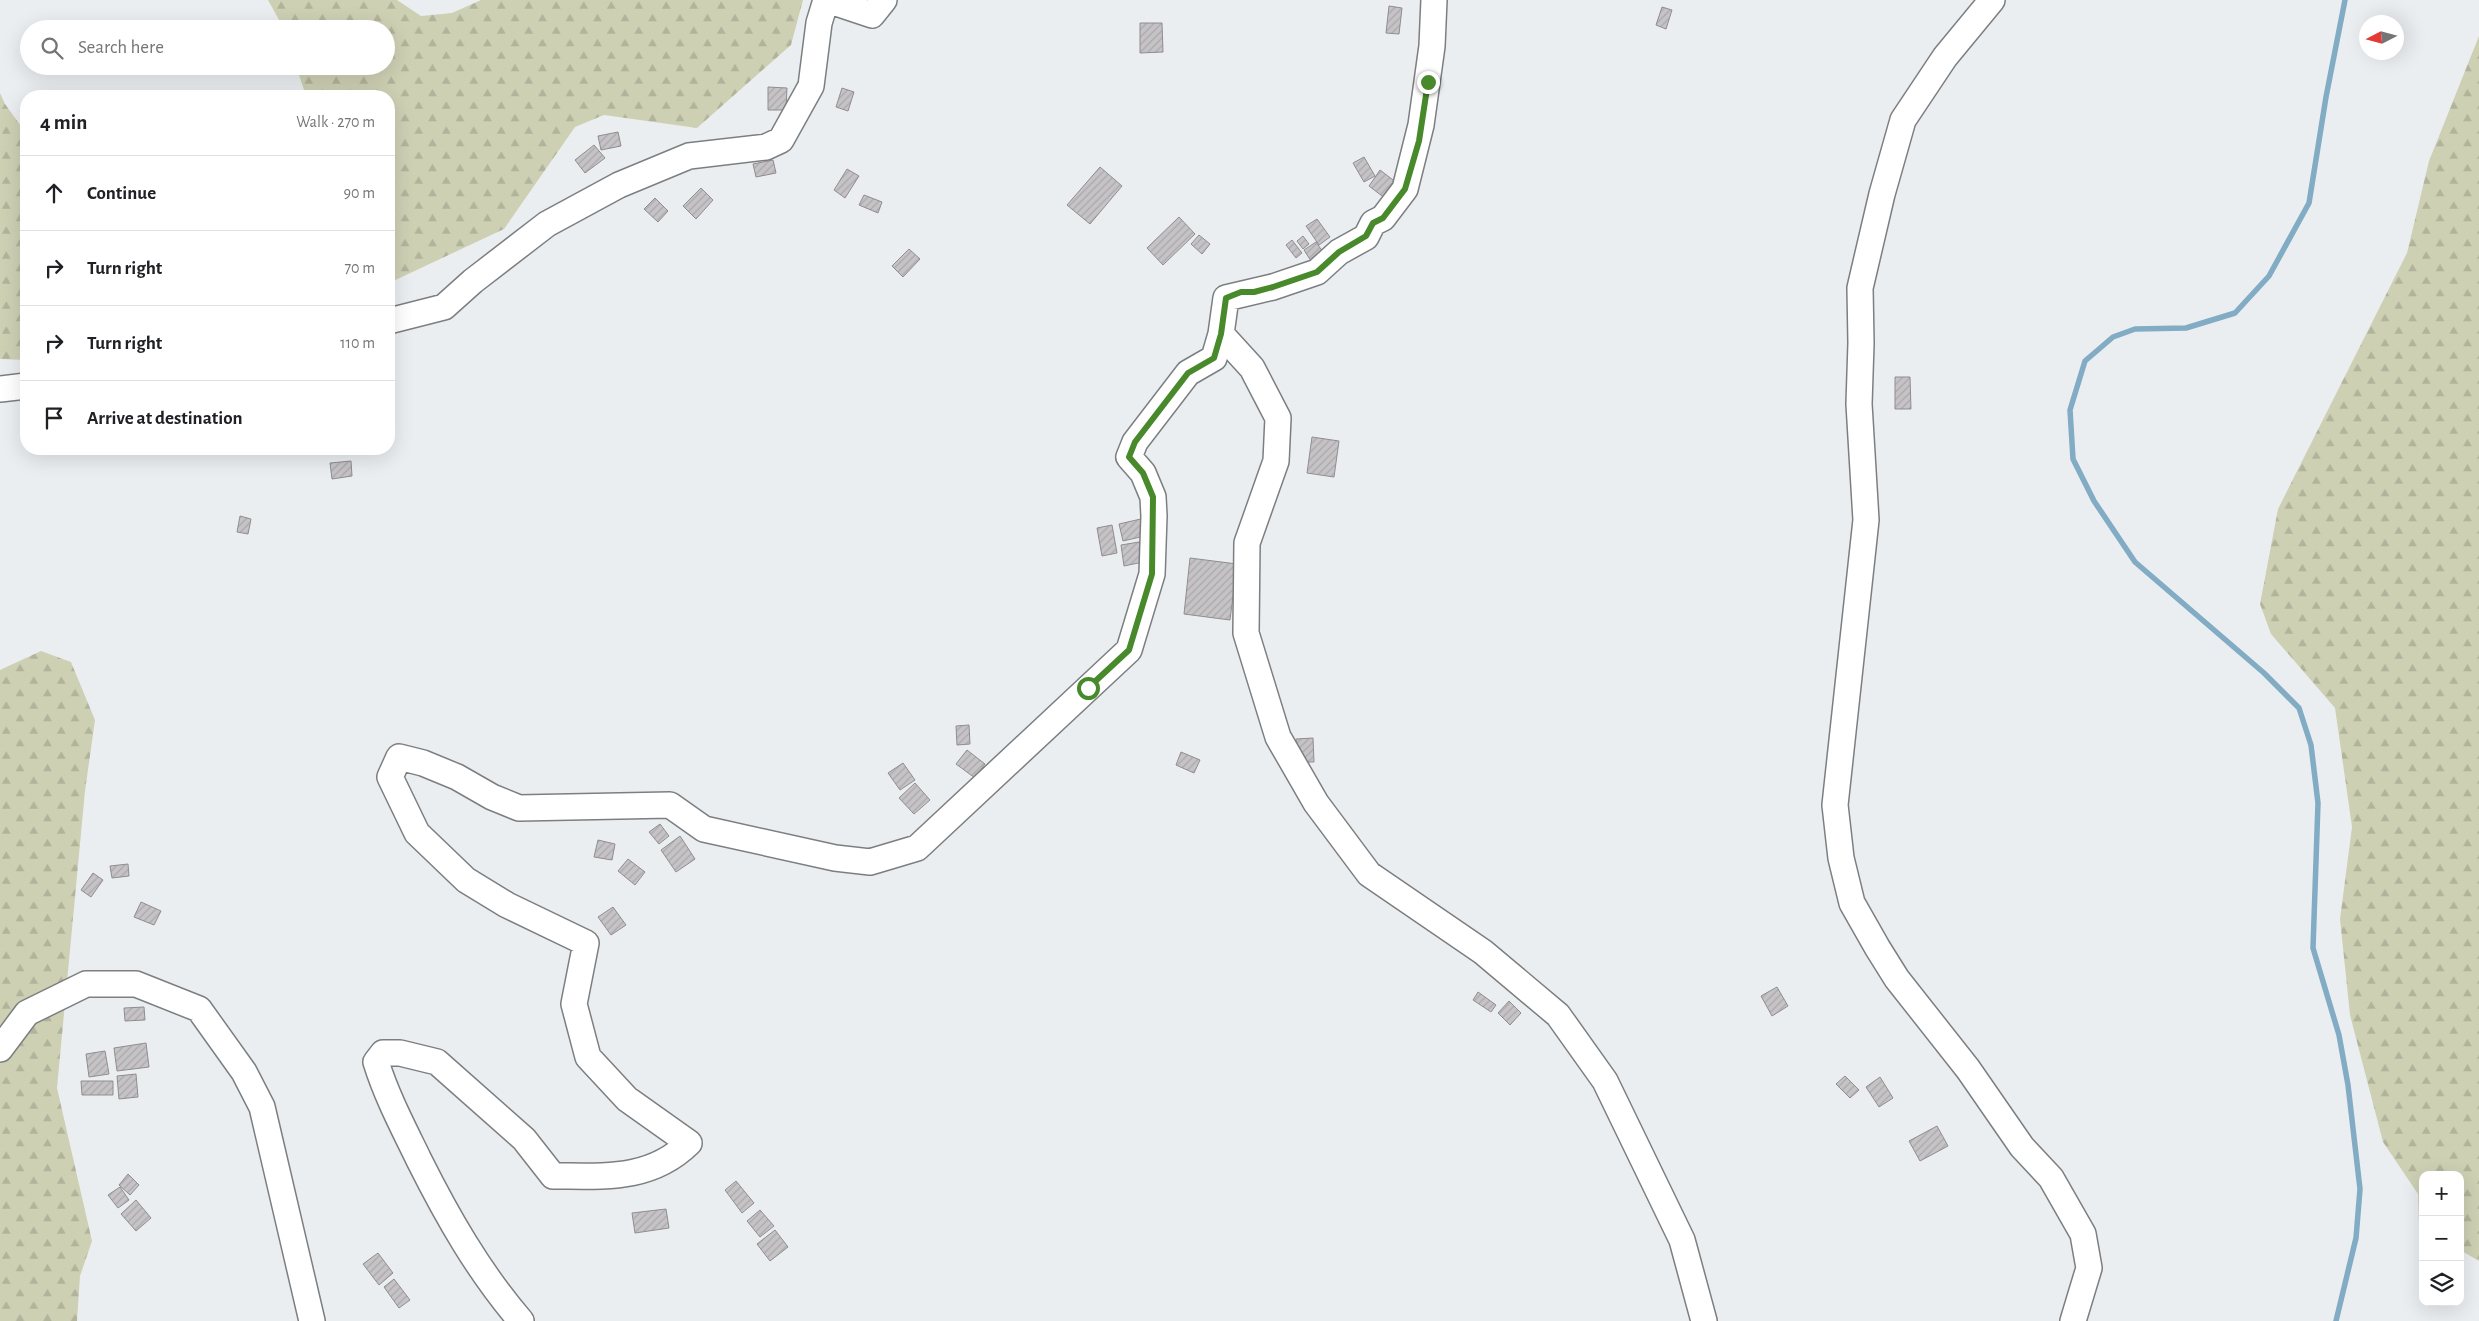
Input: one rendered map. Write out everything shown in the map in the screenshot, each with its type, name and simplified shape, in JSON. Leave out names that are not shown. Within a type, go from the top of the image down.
[{"type":"street","points":[[395,319],[444,307],[473,281],[547,224],[619,185],[689,156],[766,147],[781,140],[811,86],[819,24],[826,0],[872,15],[884,0]]},
{"type":"street","points":[[521,1321],[486,1278],[448,1219],[386,1094],[376,1062],[383,1054],[400,1053],[437,1062],[524,1139],[553,1176],[606,1176],[652,1169],[674,1158],[689,1143],[627,1099],[588,1057],[574,1004],[586,943],[507,905],[466,880],[417,833],[390,777],[399,757],[423,763],[458,777],[492,797],[519,808],[670,805],[704,829],[835,858],[870,862],[917,848],[1129,650],[1152,574],[1154,516],[1153,497],[1143,473],[1129,457],[1135,442],[1188,373],[1214,358],[1221,334],[1226,298],[1241,292],[1254,292],[1273,287],[1317,272],[1339,252],[1366,236],[1373,223],[1383,218],[1405,189],[1422,125],[1432,46],[1434,0]]},
{"type":"street","points":[[1992,0],[1945,57],[1903,120],[1882,194],[1860,288],[1859,404],[1866,520],[1835,805],[1842,858],[1852,903],[1872,939],[1898,979],[1968,1069],[2022,1148],[2051,1178],[2083,1234],[2089,1268],[2073,1321]]},
{"type":"street","points":[[1221,334],[1252,368],[1278,418],[1276,461],[1247,543],[1246,632],[1278,737],[1316,803],[1369,874],[1483,952],[1558,1015],[1605,1081],[1682,1240],[1704,1321]]},
{"type":"street","points":[[0,389],[20,387]]},
{"type":"street","points":[[0,1049],[28,1013],[86,984],[136,984],[199,1009],[244,1072],[262,1108],[312,1321]]},
{"type":"green space","points":[[268,0],[397,0],[421,16],[452,13],[481,0],[803,0],[791,45],[697,128],[604,115],[575,127],[504,229],[395,280],[395,90],[304,90],[299,75],[395,75],[395,20],[279,20]]},
{"type":"green space","points":[[2479,36],[2479,1261],[2464,1252],[2464,1171],[2419,1171],[2419,1224],[2418,1194],[2383,1142],[2350,1015],[2340,919],[2352,827],[2335,708],[2271,634],[2260,604],[2278,509],[2407,253],[2429,161]]},
{"type":"green space","points":[[0,93],[5,104],[20,125],[20,360],[0,359]]},
{"type":"green space","points":[[41,651],[71,662],[95,720],[85,791],[57,1088],[92,1241],[80,1276],[77,1321],[0,1321],[0,670]]},
{"type":"building","points":[[1389,6],[1402,8],[1399,34],[1386,33]]},
{"type":"building","points":[[1662,7],[1672,10],[1666,29],[1656,25]]},
{"type":"building","points":[[1140,23],[1162,23],[1163,52],[1140,53]]},
{"type":"building","points":[[768,87],[787,88],[786,110],[768,110]]},
{"type":"building","points":[[842,88],[854,92],[848,111],[836,107]]},
{"type":"building","points":[[618,132],[621,146],[601,150],[598,136]]},
{"type":"building","points":[[594,145],[605,158],[585,173],[575,160]]},
{"type":"building","points":[[1364,157],[1375,176],[1364,182],[1353,163]]},
{"type":"building","points":[[773,160],[776,173],[756,177],[753,164]]},
{"type":"building","points":[[1100,167],[1122,186],[1090,224],[1067,205]]},
{"type":"building","points":[[847,169],[859,176],[845,198],[834,190]]},
{"type":"building","points":[[1380,170],[1397,183],[1386,199],[1369,186]]},
{"type":"building","points":[[701,188],[713,200],[696,219],[683,206]]},
{"type":"building","points":[[864,195],[882,202],[878,213],[859,205]]},
{"type":"building","points":[[655,198],[668,211],[658,222],[644,209]]},
{"type":"building","points":[[1179,217],[1195,234],[1163,265],[1147,248]]},
{"type":"building","points":[[1317,219],[1330,237],[1319,245],[1306,226]]},
{"type":"building","points":[[1199,235],[1210,244],[1202,254],[1191,244]]},
{"type":"building","points":[[1303,236],[1309,244],[1303,249],[1297,241]]},
{"type":"building","points":[[1292,240],[1302,253],[1296,258],[1286,245]]},
{"type":"building","points":[[1316,242],[1323,252],[1311,261],[1304,250]]},
{"type":"building","points":[[909,249],[920,259],[903,277],[892,266]]},
{"type":"building","points":[[1895,377],[1910,377],[1911,409],[1895,409]]},
{"type":"building","points":[[1312,437],[1339,441],[1334,477],[1307,473]]},
{"type":"building","points":[[351,461],[352,476],[332,479],[330,463]]},
{"type":"building","points":[[240,516],[251,519],[248,534],[237,532]]},
{"type":"building","points":[[1145,518],[1149,535],[1123,541],[1119,524]]},
{"type":"building","points":[[1112,525],[1117,553],[1102,556],[1097,528]]},
{"type":"building","points":[[1139,542],[1143,562],[1124,566],[1121,545]]},
{"type":"building","points":[[1190,558],[1237,564],[1230,620],[1184,614]]},
{"type":"building","points":[[969,725],[970,744],[957,745],[956,726]]},
{"type":"building","points":[[1313,738],[1314,762],[1298,762],[1296,739]]},
{"type":"building","points":[[967,750],[985,764],[975,778],[956,764]]},
{"type":"building","points":[[1181,752],[1200,760],[1194,773],[1176,765]]},
{"type":"building","points":[[903,763],[915,780],[900,790],[888,773]]},
{"type":"building","points":[[915,783],[930,800],[914,814],[899,798]]},
{"type":"building","points":[[660,824],[669,836],[659,844],[649,832]]},
{"type":"building","points":[[680,836],[695,859],[676,872],[661,850]]},
{"type":"building","points":[[598,840],[615,844],[612,860],[594,857]]},
{"type":"building","points":[[628,859],[645,872],[635,885],[618,871]]},
{"type":"building","points":[[128,864],[129,876],[112,878],[110,866]]},
{"type":"building","points":[[93,873],[103,880],[91,897],[81,890]]},
{"type":"building","points":[[141,902],[161,911],[154,925],[134,917]]},
{"type":"building","points":[[613,907],[626,925],[611,935],[598,917]]},
{"type":"building","points":[[1777,987],[1788,1006],[1772,1016],[1761,996]]},
{"type":"building","points":[[1478,992],[1496,1005],[1491,1012],[1473,1000]]},
{"type":"building","points":[[1509,1001],[1521,1013],[1510,1025],[1498,1013]]},
{"type":"building","points":[[144,1007],[145,1020],[125,1021],[124,1008]]},
{"type":"building","points":[[146,1043],[149,1067],[117,1071],[114,1048]]},
{"type":"building","points":[[105,1051],[109,1074],[89,1077],[86,1054]]},
{"type":"building","points":[[136,1074],[138,1097],[119,1099],[117,1076]]},
{"type":"building","points":[[1845,1076],[1859,1090],[1850,1098],[1836,1084]]},
{"type":"building","points":[[1880,1077],[1893,1098],[1879,1107],[1866,1087]]},
{"type":"building","points":[[81,1081],[113,1081],[113,1095],[82,1095]]},
{"type":"building","points":[[1937,1126],[1948,1146],[1920,1161],[1909,1141]]},
{"type":"building","points":[[128,1174],[139,1185],[130,1195],[119,1185]]},
{"type":"building","points":[[736,1181],[754,1203],[742,1213],[725,1190]]},
{"type":"building","points":[[120,1187],[129,1200],[118,1208],[108,1195]]},
{"type":"building","points":[[136,1200],[151,1218],[136,1231],[121,1214]]},
{"type":"building","points":[[666,1209],[669,1228],[635,1233],[632,1213]]},
{"type":"building","points":[[760,1210],[774,1226],[760,1237],[747,1221]]},
{"type":"building","points":[[775,1230],[788,1247],[770,1261],[757,1244]]},
{"type":"building","points":[[378,1253],[393,1273],[379,1285],[363,1264]]},
{"type":"building","points":[[394,1279],[410,1300],[399,1308],[384,1287]]},
{"type":"waterway","points":[[2336,1321],[2356,1238],[2360,1189],[2348,1085],[2339,1035],[2313,948],[2318,803],[2311,745],[2299,708],[2264,673],[2135,562],[2094,501],[2073,459],[2070,410],[2085,361],[2113,337],[2135,329],[2186,328],[2235,313],[2269,276],[2309,203],[2326,97],[2345,0]]},
{"type":"route","points":[[1088,688],[1129,650],[1152,574],[1153,497],[1143,473],[1129,457],[1135,442],[1188,373],[1214,358],[1221,334],[1226,298],[1241,292],[1254,292],[1273,287],[1317,272],[1339,252],[1366,236],[1373,223],[1383,218],[1391,204],[1405,189],[1419,141],[1428,82]]}]
